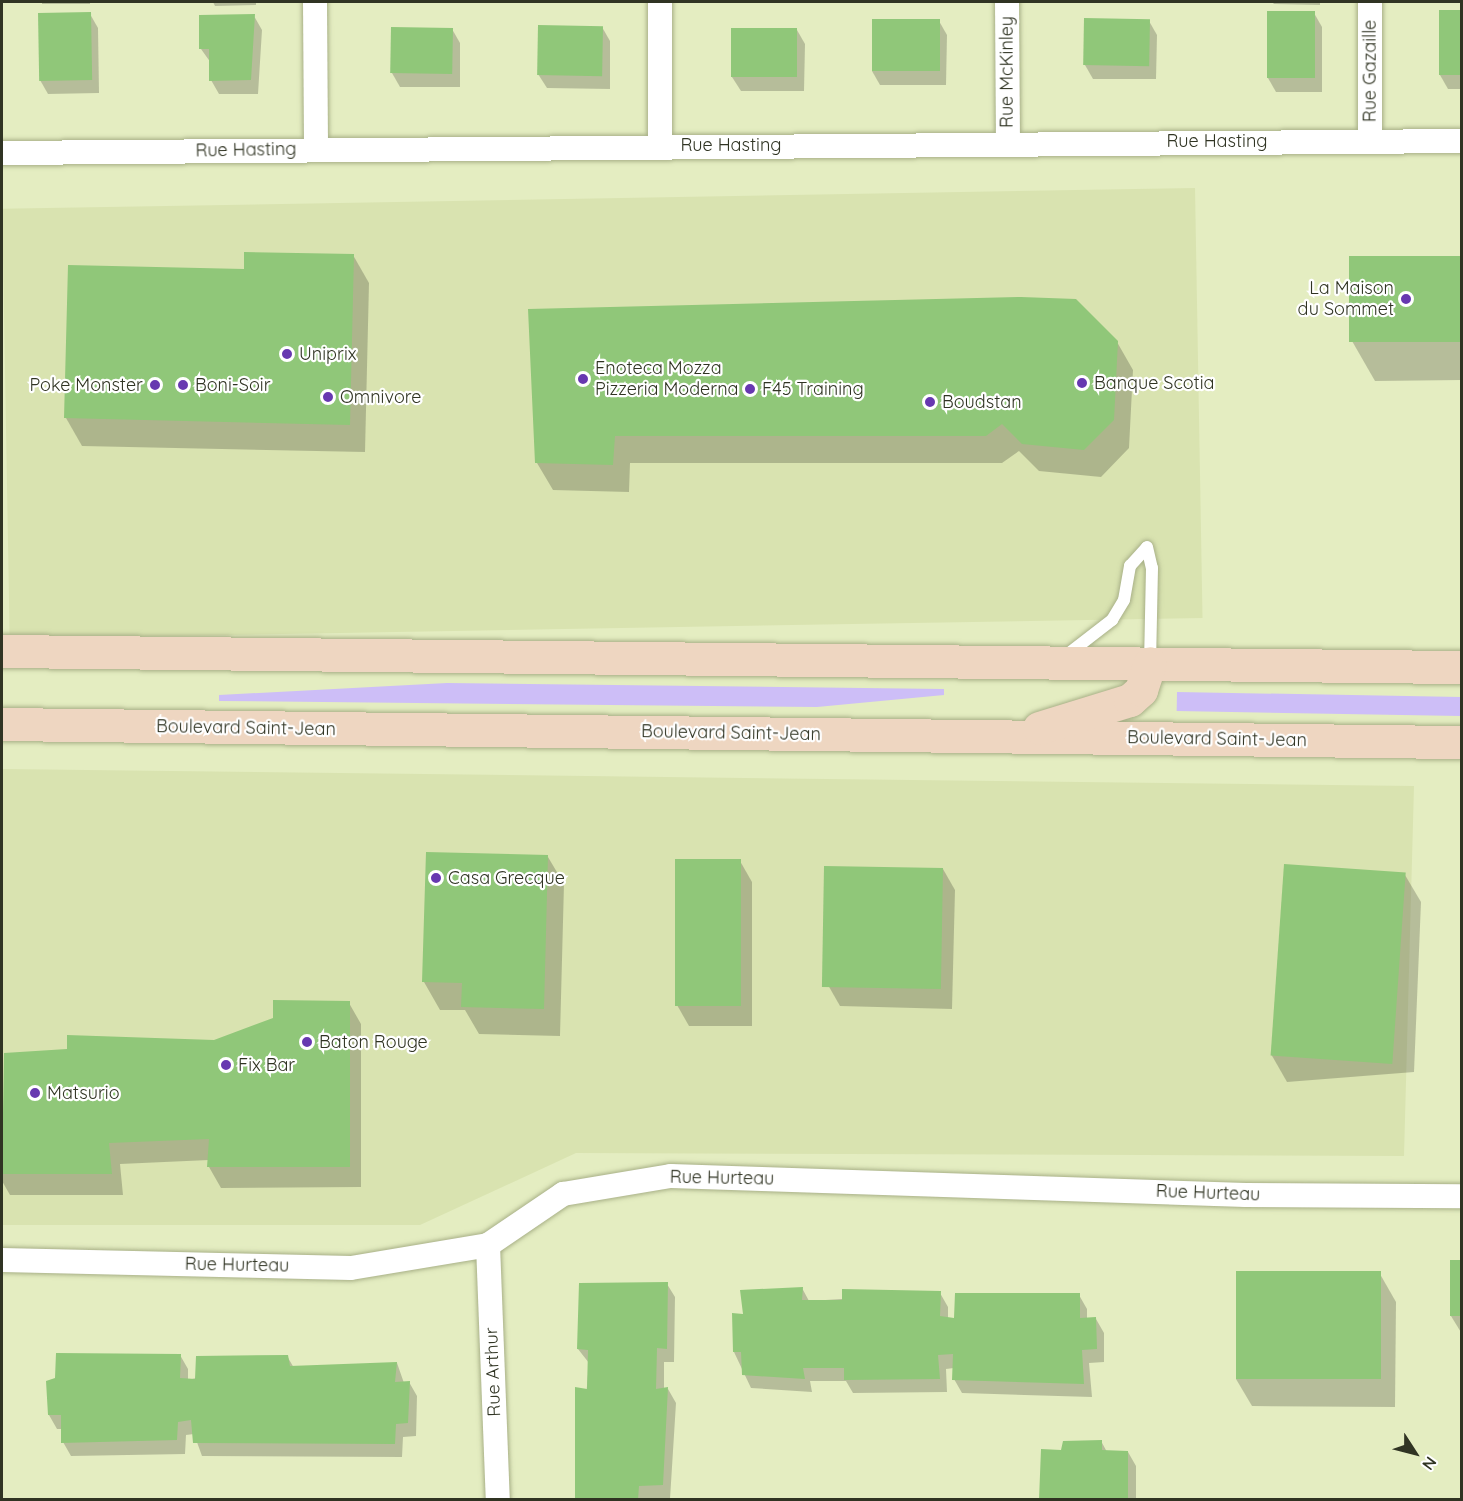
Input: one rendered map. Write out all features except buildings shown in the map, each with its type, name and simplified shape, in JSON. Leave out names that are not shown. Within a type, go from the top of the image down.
[{"type":"main road","points":[[2,651],[1461,667]]},
{"type":"main road","points":[[1011,736],[1130,700],[1141,690],[1150,663]]},
{"type":"main road","name":"Boulevard Saint-Jean","points":[[2,724],[1461,742]]},
{"type":"street","points":[[315,2],[316,150]]},
{"type":"street","points":[[660,2],[660,145]]},
{"type":"street","name":"Rue McKinley","points":[[1007,2],[1008,142]]},
{"type":"street","name":"Rue Gazaille","points":[[1370,2],[1370,141]]},
{"type":"street","name":"Rue Hasting","points":[[2,153],[1008,142],[1461,141]]},
{"type":"street","name":"Rue Hurteau","points":[[2,1260],[351,1268],[488,1245],[575,1189],[671,1176],[1234,1194],[1461,1196]]},
{"type":"street","name":"Rue Arthur","points":[[488,1245],[498,1500]]},
{"type":"lane","points":[[1047,662],[1082,647],[1112,620],[1124,600],[1130,566],[1147,547],[1152,568],[1150,663]]},
{"type":"shaded area","points":[[1195,188],[1203,618],[10,639],[2,209]]},
{"type":"shaded area","points":[[447,683],[944,689],[944,695],[817,707],[219,701],[219,695]]},
{"type":"shaded area","points":[[1177,692],[1461,697],[1461,716],[1177,711]]},
{"type":"shaded area","points":[[2,769],[1414,786],[1404,1156],[576,1153],[420,1225],[2,1225]]},
{"type":"place","name":"La Maison du Sommet","points":[[1406,299]]},
{"type":"place","name":"Uniprix","points":[[287,354]]},
{"type":"place","name":"Enoteca Mozza Pizzeria Moderna","points":[[583,379]]},
{"type":"place","name":"Banque Scotia","points":[[1082,383]]},
{"type":"place","name":"Poke Monster","points":[[155,385]]},
{"type":"place","name":"Boni-Soir","points":[[183,385]]},
{"type":"place","name":"F45 Training","points":[[750,389]]},
{"type":"place","name":"Omnivore","points":[[328,397]]},
{"type":"place","name":"Boudstan","points":[[930,402]]},
{"type":"place","name":"Casa Grecque","points":[[436,878]]},
{"type":"place","name":"Baton Rouge","points":[[307,1042]]},
{"type":"place","name":"Fix Bar","points":[[226,1065]]},
{"type":"place","name":"Matsurio","points":[[35,1093]]}]
